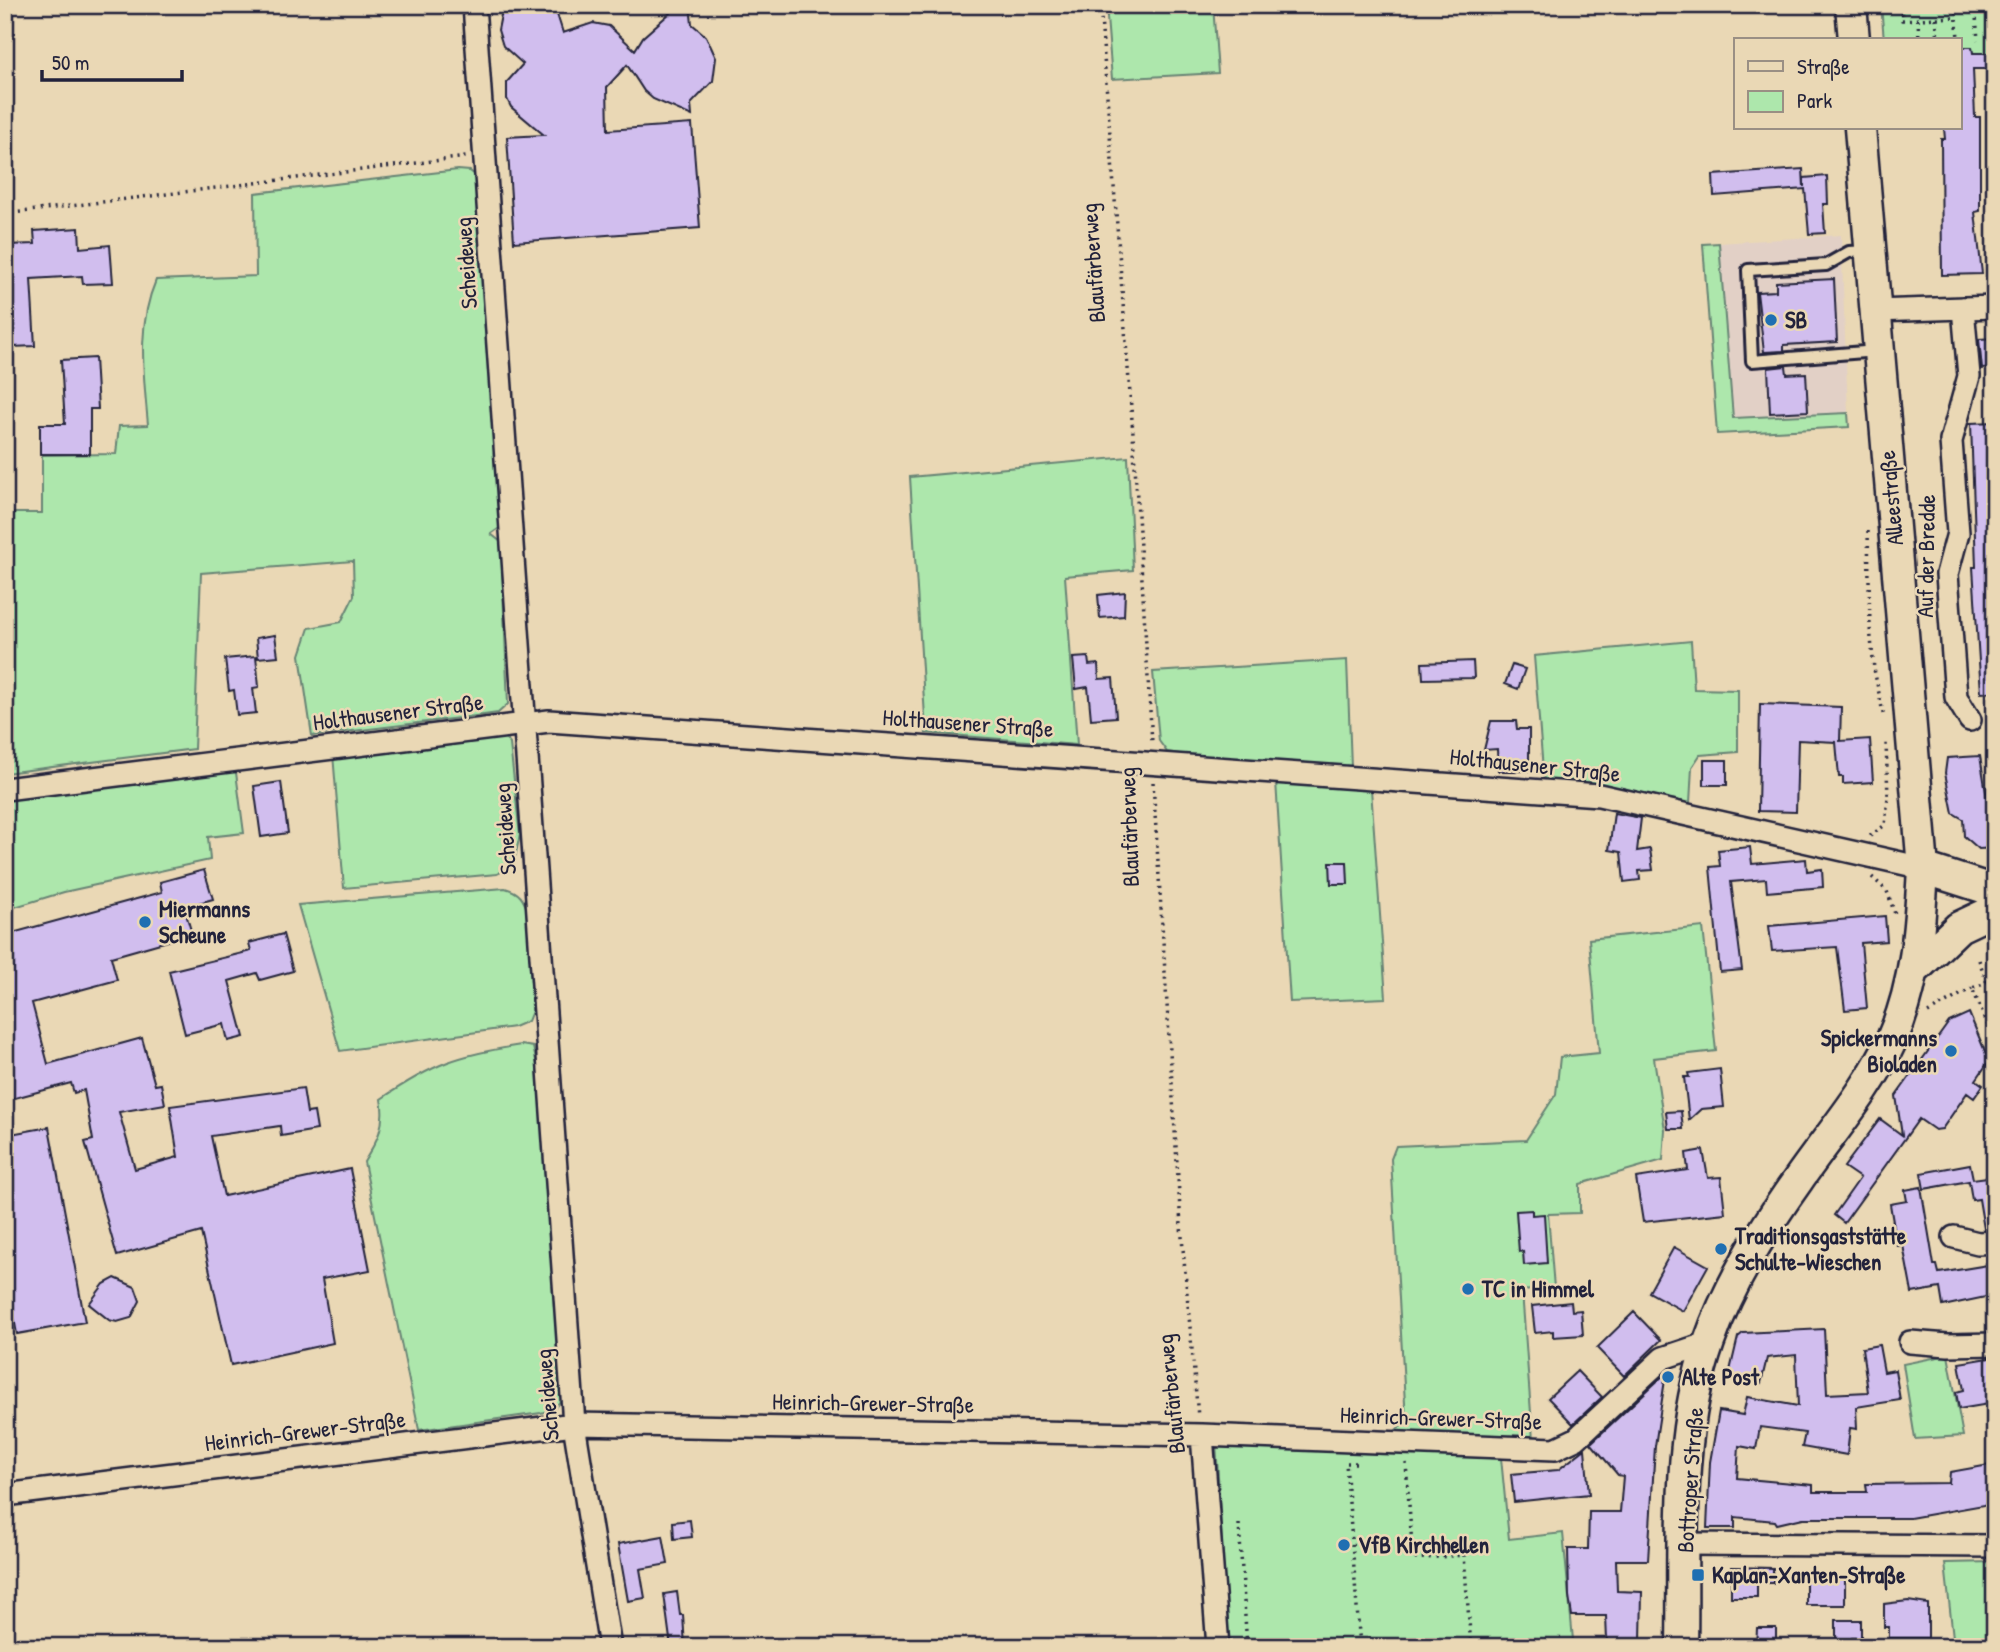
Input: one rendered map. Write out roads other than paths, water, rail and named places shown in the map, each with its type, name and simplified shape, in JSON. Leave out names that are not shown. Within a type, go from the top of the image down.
[{"type":"main road","points":[[1851,5],[1854,38]]},
{"type":"main road","name":"Alleestraße","points":[[1860,130],[1923,868]]},
{"type":"main road","points":[[1923,868],[1995,891]]},
{"type":"main road","name":"Bottroper Straße","points":[[1682,1647],[1689,1441],[1708,1343],[1753,1248],[1872,1075],[1892,1039],[1913,971],[1923,868]]},
{"type":"main road","points":[[1913,971],[1959,927],[1995,911]]},
{"type":"street","name":"Scheideweg","points":[[474,5],[574,1424],[610,1647]]},
{"type":"street","points":[[1874,311],[1995,307]]},
{"type":"street","name":"Auf der Bredde","points":[[1964,308],[1969,376],[1951,442],[1958,533],[1947,574],[1956,697],[1970,720]]},
{"type":"street","name":"Holthausener Straße","points":[[5,789],[549,721],[1599,795],[1923,868]]},
{"type":"street","points":[[1954,1237],[1995,1242]]},
{"type":"street","points":[[1910,1342],[1948,1345],[1995,1344]]},
{"type":"street","name":"Heinrich-Grewer-Straße","points":[[5,1495],[574,1424],[1202,1435],[1555,1448],[1576,1439],[1662,1358],[1708,1343]]},
{"type":"street","name":"Blaufärberweg","points":[[1202,1435],[1218,1647]]},
{"type":"street","points":[[1684,1544],[1995,1546]]},
{"type":"lane","points":[[1869,251],[1849,252],[1826,265],[1748,270],[1752,361],[1877,351]]},
{"type":"place","name":"SB","points":[[1771,320]]},
{"type":"place","name":"Miermanns Scheune","points":[[145,922]]},
{"type":"place","name":"Spickermanns Bioladen","points":[[1951,1051]]},
{"type":"place","name":"Traditionsgaststätte Schulte-Wieschen","points":[[1721,1249]]},
{"type":"place","name":"TC in Himmel","points":[[1468,1289]]},
{"type":"place","name":"Alte Post","points":[[1668,1377]]},
{"type":"place","name":"VfB Kirchhellen","points":[[1344,1545]]},
{"type":"place","name":"Kaplan-Xanten-Straße","points":[[1698,1575]]}]
